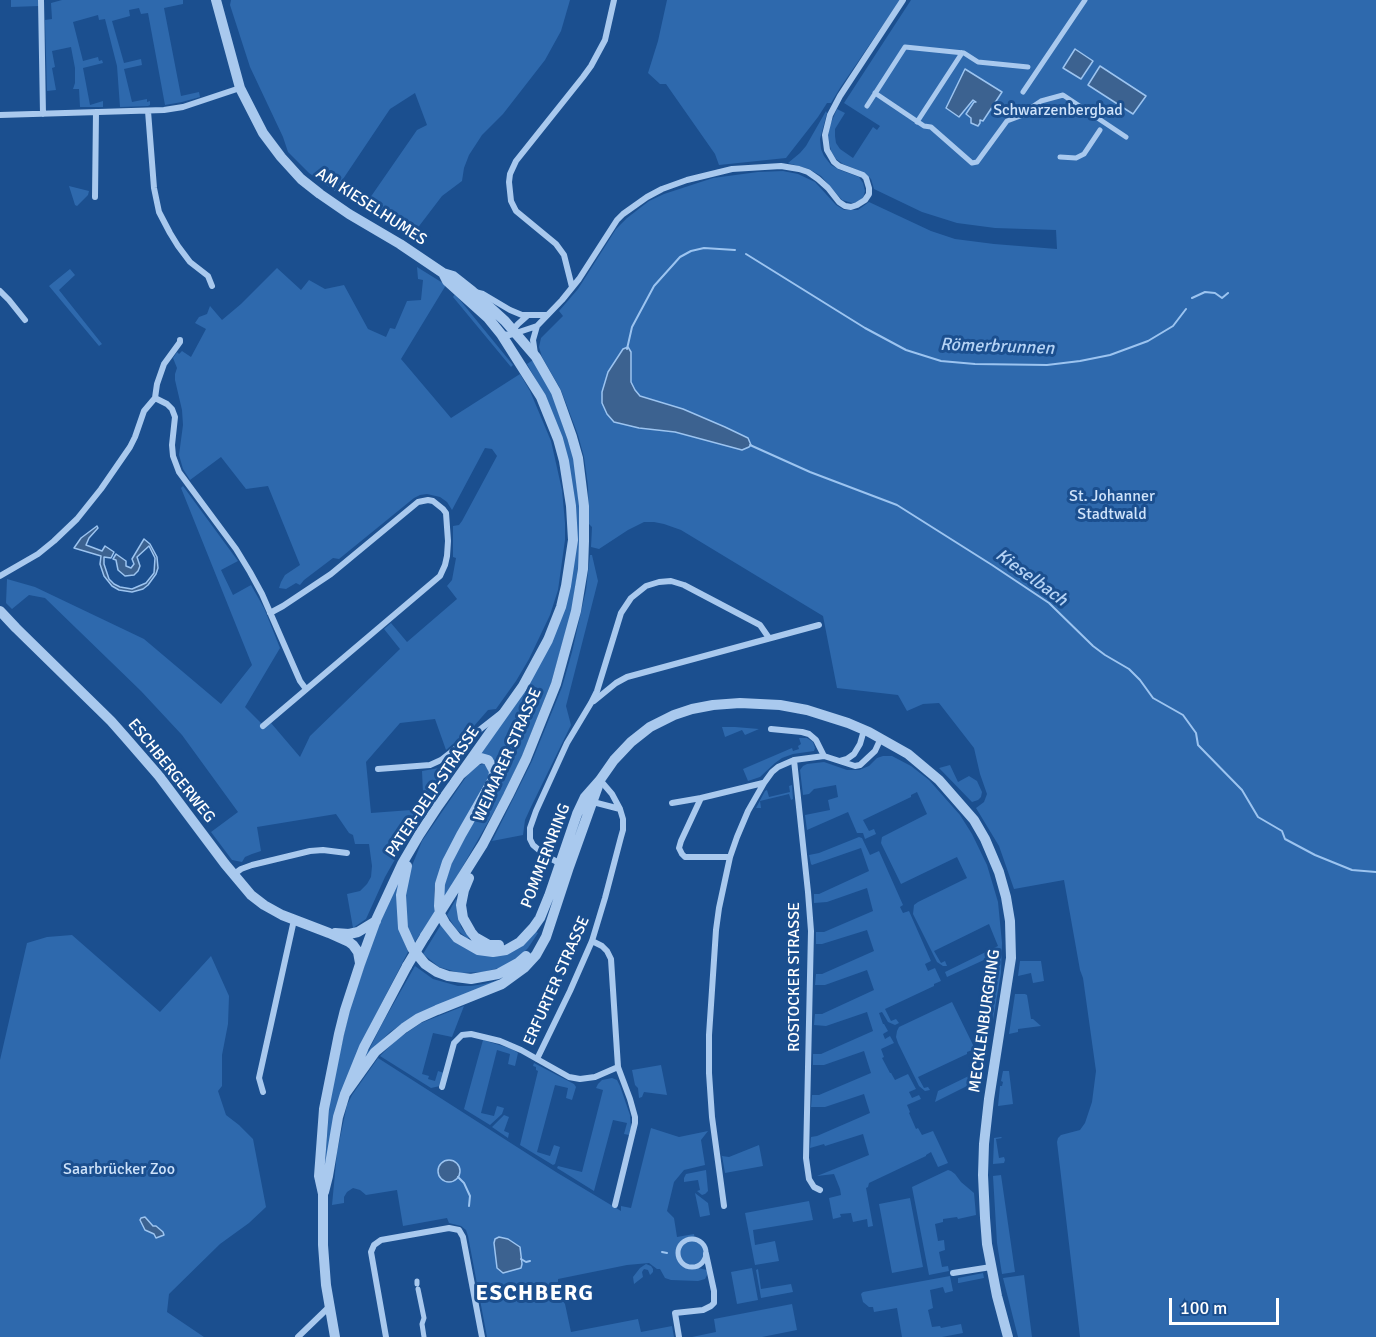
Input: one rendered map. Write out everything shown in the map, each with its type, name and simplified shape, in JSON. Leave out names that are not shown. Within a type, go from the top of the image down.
[{"type":"street","points":[[41,0],[43,114]]},
{"type":"street","name":"AM KIESELHUMES","points":[[216,0],[240,88],[263,133],[281,158],[301,179],[320,194],[443,273],[453,276],[472,291]]},
{"type":"street","points":[[572,287],[564,255],[556,244],[516,211],[511,201],[509,182],[512,167],[516,161],[591,66],[604,40],[614,0]]},
{"type":"street","points":[[536,357],[533,340],[537,326],[572,287],[612,226],[623,214],[662,189],[695,177],[732,169],[790,167],[808,172],[818,179],[845,206],[851,207],[862,203],[869,194],[866,178],[834,162],[826,150],[825,135],[830,115],[840,96],[903,0]]},
{"type":"street","points":[[1023,92],[1085,0]]},
{"type":"street","points":[[867,106],[905,48],[964,53],[978,62],[1028,67]]},
{"type":"street","points":[[917,122],[962,53]]},
{"type":"street","points":[[0,115],[148,111],[183,107],[240,88]]},
{"type":"street","points":[[875,93],[917,122],[931,127],[972,163],[977,162],[1007,122],[1041,101],[1063,95],[1126,137]]},
{"type":"street","points":[[148,111],[154,188],[159,212],[173,239],[190,262],[208,276],[212,286]]},
{"type":"street","points":[[95,197],[96,112]]},
{"type":"street","points":[[1059,157],[1076,158],[1084,154],[1100,130]]},
{"type":"street","name":"AM KIESELHUMES","points":[[443,273],[447,280],[488,318]]},
{"type":"street","points":[[0,291],[25,320]]},
{"type":"street","points":[[472,291],[483,294],[515,312],[528,316],[547,315]]},
{"type":"street","name":"WEIMARER STRASSE","points":[[323,1194],[338,1117],[363,1047],[406,966],[483,844],[526,759],[556,684],[576,611],[583,569],[584,506],[578,458],[556,392],[536,357],[510,335],[472,291]]},
{"type":"street","points":[[510,335],[528,316]]},
{"type":"street","name":"PATER-DELP-STRASSE","points":[[335,1337],[329,1307],[323,1245],[323,1194],[319,1176],[324,1109],[339,1034],[360,964],[376,921],[402,864],[419,835],[508,708],[541,654],[561,607],[570,567],[573,523],[569,489],[558,439],[510,335],[488,318]]},
{"type":"street","points":[[510,335],[537,326]]},
{"type":"street","points":[[0,576],[51,544],[77,519],[101,489],[130,447],[144,411],[155,398],[164,364],[180,340]]},
{"type":"street","points":[[155,398],[166,404],[175,417],[172,445],[179,472],[236,549],[257,585],[300,681],[306,689]]},
{"type":"street","points":[[263,726],[440,576],[447,556],[446,513],[433,501],[418,502],[331,574],[270,612]]},
{"type":"street","points":[[564,865],[546,856],[532,845],[530,828],[567,743],[591,703],[604,672],[621,613],[631,598],[646,586],[671,581],[684,585],[760,625],[769,638]]},
{"type":"street","name":"ESCHBERGERWEG","points":[[0,611],[111,721],[159,776],[233,875],[251,895],[264,905],[294,920],[353,945],[358,952],[360,964]]},
{"type":"street","points":[[591,703],[627,676],[819,626]]},
{"type":"street","name":"POMMERNRING","points":[[345,1094],[375,1052],[404,1028],[419,1018],[502,984],[524,968],[536,955],[546,937],[564,865],[585,797],[631,742],[650,727],[683,712],[713,705],[752,703],[794,707],[864,730]]},
{"type":"street","name":"PATER-DELP-STRASSE","points":[[378,769],[436,763],[508,708]]},
{"type":"street","points":[[771,729],[809,734],[816,740],[824,756]]},
{"type":"street","points":[[839,761],[854,754],[864,730]]},
{"type":"street","name":"MECKLENBURGRING","points":[[864,730],[881,738],[932,773],[966,810],[990,850],[1006,897],[1010,921],[1011,958],[989,1099],[984,1162],[985,1218],[991,1267],[1008,1337]]},
{"type":"street","points":[[724,1206],[712,1117],[709,1035],[719,908],[737,837],[764,783],[778,767],[794,760],[824,756],[855,766],[860,765],[875,751],[881,738]]},
{"type":"street","points":[[460,775],[481,758],[488,760],[494,771],[488,788],[447,862],[439,891],[440,914],[457,938],[478,950],[506,950],[519,942]]},
{"type":"street","name":"ROSTOCKER STRASSE","points":[[794,760],[811,931],[806,1158],[809,1179],[814,1187],[820,1190]]},
{"type":"street","points":[[600,780],[612,794],[620,809]]},
{"type":"street","name":"POMMERNRING","points":[[519,942],[540,918],[593,802],[600,780]]},
{"type":"street","points":[[672,803],[764,783]]},
{"type":"street","points":[[701,798],[681,841],[681,854],[685,857],[730,858]]},
{"type":"street","points":[[593,802],[620,809]]},
{"type":"street","name":"ERFURTER STRASSE","points":[[537,1059],[592,942],[623,830],[620,809]]},
{"type":"street","name":"POMMERNRING","points":[[419,835],[404,877],[401,896],[402,918],[406,936],[412,948],[425,964],[437,972],[459,978],[471,978],[495,975],[508,970],[531,952],[543,935],[553,913]]},
{"type":"street","points":[[483,844],[464,890],[461,905],[463,918],[471,932],[482,942],[495,945],[519,942]]},
{"type":"street","points":[[233,875],[252,865],[309,851],[322,850],[347,854]]},
{"type":"street","points":[[263,1092],[259,1078],[294,920]]},
{"type":"street","name":"ESCHBERGERWEG","points":[[329,933],[358,932],[376,921]]},
{"type":"street","points":[[592,942],[602,946],[611,959],[618,1067],[630,1099],[635,1123],[615,1205]]},
{"type":"street","name":"ERFURTER STRASSE","points":[[442,1087],[454,1043],[462,1035],[471,1034],[500,1041],[569,1077],[580,1079],[595,1077],[618,1067]]},
{"type":"street","points":[[387,1337],[371,1252],[374,1245],[381,1240],[453,1228],[459,1230],[464,1237],[482,1337]]},
{"type":"street","points":[[679,1337],[675,1313],[699,1311],[714,1303],[714,1292],[706,1254],[704,1245],[695,1239],[684,1242],[680,1248],[681,1261],[691,1267],[702,1263],[706,1254]]},
{"type":"street","points":[[953,1273],[991,1267]]},
{"type":"street","points":[[417,1285],[424,1318],[422,1324],[424,1337]]},
{"type":"street","points":[[298,1337],[329,1307]]},
{"type":"green space","points":[[11,0],[39,0],[39,6],[11,7]]},
{"type":"green space","points":[[62,0],[183,0],[183,4],[164,8],[181,96],[199,92],[200,97],[165,105],[148,13],[141,14],[139,8],[129,10],[130,16],[112,21],[124,63],[141,59],[142,65],[124,69],[132,102],[147,99],[150,105],[120,107],[117,66],[105,19],[99,20],[98,15],[73,22],[83,61],[98,57],[99,61],[102,60],[103,63],[83,68],[90,105],[103,101],[103,107],[80,107],[79,89],[73,89],[75,68],[71,47],[52,51],[56,90],[47,91],[45,20],[52,19],[51,3]]},
{"type":"green space","points":[[231,0],[570,0],[561,31],[545,60],[503,114],[482,135],[469,155],[462,181],[442,196],[410,238],[363,208],[417,130],[427,125],[415,93],[390,109],[335,191],[309,173],[288,152],[250,67],[230,5]]},
{"type":"green space","points":[[667,0],[900,0],[831,103],[827,103],[786,158],[719,165],[715,154],[666,84],[660,84],[648,73]]},
{"type":"green space","name":"St. Johanner Stadtwald","points":[[911,0],[1376,0],[1376,1337],[1080,1337],[1057,1142],[1061,1135],[1080,1130],[1085,1123],[1092,1102],[1096,1071],[1083,978],[1064,880],[1014,889],[999,846],[976,808],[984,802],[987,794],[974,748],[939,703],[923,704],[907,711],[898,695],[837,688],[823,616],[681,530],[664,524],[644,522],[599,549],[591,547],[592,527],[589,524],[588,486],[584,457],[561,390],[542,357],[539,347],[541,338],[563,316],[559,311],[578,289],[616,229],[649,201],[713,178],[783,171],[798,174],[815,182],[836,205],[844,210],[858,210],[869,202],[931,231],[955,239],[1057,249],[1056,230],[995,228],[957,223],[922,212],[874,189],[871,179],[865,173],[843,164],[831,151],[828,136],[837,109],[845,113],[835,129],[836,143],[840,149],[853,158],[873,127],[877,130],[880,126],[844,103]],"holes":[[[623,349],[631,373],[631,382],[640,396],[683,409],[748,438],[742,450],[675,432],[639,428],[602,392],[608,372]]]},
{"type":"green space","points":[[826,111],[820,139],[821,149],[831,165],[859,177],[865,191],[863,198],[858,202],[842,200],[821,176],[809,169],[788,163],[806,146]]},
{"type":"green space","points":[[69,186],[89,191],[77,206],[75,205]]},
{"type":"green space","points":[[417,267],[446,285],[401,359],[451,418],[520,374],[530,391],[551,441],[562,490],[565,540],[558,590],[550,615],[529,659],[496,709],[488,710],[474,726],[446,750],[435,719],[400,723],[366,762],[371,813],[411,810],[423,793],[422,771],[439,768],[457,753],[470,746],[432,797],[411,831],[385,877],[366,919],[353,928],[347,894],[360,891],[371,877],[369,844],[355,844],[353,835],[349,833],[336,814],[257,827],[261,851],[245,857],[242,862],[232,860],[211,832],[238,812],[182,735],[141,691],[45,598],[29,595],[12,609],[6,603],[7,579],[35,587],[144,639],[221,704],[252,665],[181,488],[183,486],[238,561],[221,570],[233,595],[251,585],[264,608],[280,648],[245,707],[265,727],[271,723],[300,757],[310,736],[400,649],[384,629],[391,623],[407,642],[457,599],[447,586],[452,580],[456,558],[453,557],[453,526],[459,525],[462,521],[497,456],[492,449],[485,448],[452,510],[440,497],[420,495],[339,559],[333,558],[300,585],[296,583],[286,589],[279,588],[285,575],[300,565],[268,486],[246,489],[221,457],[190,480],[183,469],[179,455],[183,425],[182,410],[175,380],[177,368],[173,358],[177,352],[179,354],[182,351],[191,357],[206,329],[195,323],[199,317],[207,314],[210,306],[222,320],[277,268],[301,290],[309,280],[325,289],[344,285],[368,329],[386,337],[390,328],[395,329],[407,301],[421,300],[423,280],[418,279]]},
{"type":"green space","points":[[70,269],[75,275],[59,290],[102,344],[99,346],[49,286]]},
{"type":"green space","points":[[455,294],[513,365],[511,367],[453,297]]},
{"type":"green space","points":[[533,360],[552,393],[574,459],[581,523],[572,610],[551,683],[522,756],[504,794],[443,901],[450,867],[497,779],[478,755],[541,663],[576,540],[545,396],[527,364]]},
{"type":"green space","points":[[590,555],[592,555],[598,581],[566,706],[571,725],[525,820],[523,835],[492,841],[532,761],[562,687],[586,590]]},
{"type":"green space","points":[[722,727],[759,729],[745,735],[742,730],[725,737]]},
{"type":"green space","points":[[799,738],[807,738],[813,742],[814,751],[782,758],[760,777],[748,781],[743,769],[792,748],[793,751],[799,749],[798,746],[801,744]]},
{"type":"green space","points":[[883,756],[892,756],[911,766],[929,780],[960,815],[987,865],[998,902],[1002,943],[1001,973],[993,1020],[991,971],[986,959],[947,977],[945,972],[998,946],[989,924],[934,951],[941,963],[945,961],[947,966],[943,966],[937,962],[913,914],[914,905],[918,902],[967,878],[957,857],[901,884],[881,843],[882,837],[927,814],[917,792],[863,820],[869,831],[874,829],[876,834],[865,839],[863,833],[857,833],[848,812],[807,830],[805,815],[830,810],[828,800],[838,797],[836,785],[814,789],[809,794],[803,795],[800,770],[803,766],[824,762],[847,770],[859,770]]},
{"type":"green space","points":[[484,764],[490,773],[488,779],[436,881],[435,913],[414,943],[407,927],[405,896],[407,878],[422,841],[468,774],[479,765]]},
{"type":"green space","points":[[950,765],[958,782],[969,776],[977,781],[982,792],[978,800],[972,802],[939,768]]},
{"type":"green space","points":[[792,785],[793,799],[791,800],[789,794],[760,801],[761,808],[756,808],[765,791],[767,790],[769,797],[790,792],[789,786]]},
{"type":"green space","points":[[859,837],[862,838],[870,855],[879,851],[903,905],[900,907],[903,913],[909,911],[931,961],[925,964],[928,971],[935,968],[941,981],[885,1009],[891,1021],[896,1019],[899,1023],[895,1025],[888,1022],[882,1012],[879,1013],[888,1031],[883,1034],[885,1039],[890,1036],[894,1043],[881,1049],[884,1057],[882,1058],[895,1080],[908,1074],[916,1089],[909,1092],[912,1098],[919,1095],[921,1099],[907,1105],[916,1129],[918,1128],[922,1135],[933,1131],[948,1163],[938,1167],[931,1152],[869,1183],[866,1188],[873,1226],[868,1227],[867,1219],[853,1222],[851,1213],[840,1214],[841,1217],[833,1219],[829,1198],[841,1195],[840,1189],[834,1174],[817,1176],[869,1155],[863,1134],[825,1146],[824,1144],[810,1148],[811,1137],[870,1113],[864,1094],[825,1107],[811,1107],[812,1095],[819,1095],[871,1073],[864,1051],[824,1065],[813,1065],[813,1054],[821,1054],[873,1031],[867,1012],[826,1026],[814,1025],[815,1014],[822,1014],[874,990],[867,970],[825,985],[815,985],[816,974],[822,974],[874,951],[867,930],[816,944],[816,932],[824,932],[873,911],[867,888],[827,902],[814,903],[814,894],[819,894],[869,871],[861,848],[812,865],[809,855]]},
{"type":"green space","points":[[399,875],[399,929],[408,952],[360,1045],[324,1176],[330,1098],[349,1011],[382,913]]},
{"type":"green space","points":[[456,899],[461,927],[469,937],[468,939],[456,929],[447,915]]},
{"type":"green space","points":[[442,923],[493,956],[536,932],[538,933],[528,948],[507,966],[483,972],[460,973],[439,967],[423,954]]},
{"type":"green space","name":"Saarbrücker Zoo","points":[[72,935],[160,1012],[211,956],[229,996],[228,1024],[222,1055],[222,1086],[218,1091],[226,1115],[253,1139],[266,1207],[249,1223],[220,1244],[169,1294],[167,1312],[204,1337],[0,1337],[0,1060],[27,943],[47,937]]},
{"type":"green space","points":[[1020,961],[1041,961],[1044,981],[1033,983],[1031,973],[1018,976]]},
{"type":"green space","points":[[415,966],[433,979],[458,986],[471,986],[499,980],[417,1014],[390,1032],[367,1055],[365,1053],[369,1050]]},
{"type":"green space","points":[[1015,994],[1027,995],[1031,1019],[1041,1026],[1018,1029],[1018,1032],[1009,1034]]},
{"type":"green space","points":[[952,1002],[975,1049],[918,1077],[924,1088],[928,1087],[930,1090],[925,1091],[919,1086],[898,1043],[897,1031],[899,1027]]},
{"type":"green space","points":[[464,1006],[452,1037],[433,1033],[422,1074],[435,1081],[438,1071],[444,1073],[440,1086],[431,1088],[380,1056],[396,1040],[421,1023]]},
{"type":"green space","points":[[483,1040],[518,1053],[515,1066],[508,1064],[510,1054],[497,1050],[481,1113],[494,1116],[497,1106],[504,1108],[502,1114],[490,1125],[464,1109]]},
{"type":"green space","points":[[378,1058],[621,1211],[621,1206],[631,1208],[651,1128],[679,1137],[708,1131],[701,1140],[705,1165],[684,1170],[674,1182],[667,1211],[674,1218],[677,1237],[694,1234],[695,1240],[685,1242],[680,1248],[679,1255],[681,1261],[689,1266],[707,1270],[705,1279],[671,1280],[665,1278],[660,1269],[649,1263],[627,1265],[558,1279],[558,1294],[565,1304],[571,1332],[638,1319],[641,1332],[672,1326],[674,1337],[487,1337],[466,1230],[449,1223],[447,1218],[403,1226],[397,1190],[366,1195],[353,1188],[344,1197],[344,1203],[332,1205],[337,1152],[347,1105]]},
{"type":"green space","points":[[534,1063],[576,1087],[572,1100],[566,1098],[568,1088],[555,1085],[537,1152],[550,1156],[554,1145],[560,1147],[553,1165],[520,1145],[538,1071],[533,1066]]},
{"type":"green space","points":[[661,1065],[667,1095],[644,1092],[639,1098],[632,1070]]},
{"type":"green space","points":[[979,1071],[983,1072],[982,1081],[976,1084],[975,1082],[935,1102],[938,1091]]},
{"type":"green space","points":[[1003,1071],[1009,1071],[1013,1104],[998,1106],[1000,1086],[1003,1082],[1001,1081]]},
{"type":"green space","points":[[612,1078],[617,1080],[620,1086],[630,1115],[631,1128],[629,1135],[624,1134],[627,1123],[613,1120],[594,1191],[557,1168],[558,1166],[582,1172],[603,1090],[596,1088],[602,1080]]},
{"type":"green space","points":[[504,1115],[509,1117],[504,1131],[509,1133],[508,1138],[492,1127]]},
{"type":"green space","points":[[1001,1137],[996,1139],[999,1158],[1004,1157],[1005,1160],[1004,1163],[993,1164],[994,1138]]},
{"type":"green space","points":[[759,1145],[763,1166],[725,1173],[722,1156],[729,1157]]},
{"type":"green space","points":[[706,1170],[708,1191],[702,1195],[697,1191],[700,1190],[698,1180],[684,1182],[684,1178],[686,1174]]},
{"type":"green space","points":[[948,1170],[974,1193],[976,1215],[958,1219],[957,1217],[943,1219],[943,1222],[935,1224],[938,1241],[944,1240],[945,1250],[939,1252],[942,1267],[948,1266],[949,1271],[929,1275],[912,1187]]},
{"type":"green space","points":[[1001,1175],[1015,1272],[1002,1274],[997,1243],[993,1176]]},
{"type":"green space","points":[[695,1193],[708,1203],[710,1215],[700,1217]]},
{"type":"green space","points":[[910,1198],[923,1267],[892,1273],[879,1204]]},
{"type":"green space","points":[[809,1201],[813,1220],[753,1230],[755,1245],[775,1241],[779,1261],[755,1265],[745,1213]]},
{"type":"green space","points":[[692,1241],[700,1245],[704,1253],[700,1261],[692,1265],[684,1261],[680,1253],[684,1245]]},
{"type":"green space","points":[[646,1264],[651,1266],[653,1272],[650,1275],[648,1270],[644,1269],[643,1277],[634,1284],[633,1277]]},
{"type":"green space","points":[[752,1268],[758,1300],[737,1304],[731,1272]]},
{"type":"green space","points":[[758,1269],[761,1289],[791,1284],[793,1292],[761,1298],[756,1270]]},
{"type":"green space","points":[[983,1273],[984,1278],[958,1283],[958,1278]]},
{"type":"green space","points":[[1024,1275],[1032,1337],[1018,1337],[1003,1278]]},
{"type":"green space","points":[[950,1276],[953,1291],[945,1293],[943,1287],[930,1290],[933,1308],[928,1310],[932,1327],[940,1326],[941,1328],[961,1324],[963,1333],[942,1337],[902,1337],[897,1308],[874,1312],[873,1307],[863,1302],[861,1294],[863,1292]]},
{"type":"green space","points":[[792,1304],[797,1330],[762,1337],[692,1337],[716,1332],[714,1319]]},
{"type":"shaded area","points":[[1075,49],[1093,61],[1081,79],[1063,68]]},
{"type":"shaded area","points":[[1100,66],[1146,96],[1133,114],[1088,85]]},
{"type":"shaded area","points":[[965,69],[1002,92],[983,121],[980,120],[978,126],[971,123],[971,118],[966,114],[976,102],[973,100],[959,117],[946,108]]},
{"type":"shaded area","points":[[628,347],[631,352],[631,382],[640,396],[683,409],[725,427],[748,438],[751,445],[742,450],[675,432],[639,428],[614,422],[602,403],[602,392],[608,372],[623,349]]},
{"type":"shaded area","points":[[97,526],[98,528],[86,545],[102,551],[105,546],[114,552],[111,558],[104,557],[104,564],[109,579],[120,587],[132,589],[146,583],[154,573],[155,558],[149,546],[137,557],[140,566],[138,571],[134,575],[125,576],[118,570],[116,560],[113,559],[116,554],[126,561],[126,566],[131,568],[134,564],[132,559],[144,539],[150,544],[157,557],[158,568],[156,574],[143,589],[132,592],[119,590],[112,586],[104,576],[100,564],[101,556],[74,548],[81,538]]},
{"type":"shaded area","points":[[449,1160],[457,1163],[460,1171],[457,1179],[449,1182],[441,1179],[438,1171],[441,1163]]},
{"type":"shaded area","points":[[145,1217],[164,1235],[156,1238],[154,1234],[145,1230],[140,1220]]},
{"type":"shaded area","points":[[499,1237],[508,1239],[520,1247],[521,1268],[503,1273],[497,1268],[494,1243]]},
{"type":"waterway","name":"Römerbrunnen","points":[[627,349],[632,327],[654,286],[680,257],[704,248],[735,250]]},
{"type":"waterway","name":"Römerbrunnen","points":[[746,254],[865,328],[906,350],[941,361],[1047,365],[1110,355],[1148,341],[1173,326],[1186,309]]},
{"type":"waterway","points":[[1192,298],[1205,292],[1215,293],[1222,298],[1228,293]]},
{"type":"waterway","name":"Kieselbach","points":[[750,445],[810,472],[897,505],[1049,603],[1093,646],[1129,669],[1153,698],[1183,715],[1196,733],[1198,745],[1242,790],[1258,817],[1282,831],[1285,839],[1315,855],[1352,870],[1376,872]]},
{"type":"waterway","points":[[458,1177],[464,1183],[470,1196],[469,1206]]},
{"type":"waterway","points":[[662,1252],[667,1253]]},
{"type":"waterway","points":[[521,1259],[526,1262],[530,1261]]},
{"type":"district","name":"ESCHBERG","points":[[535,1294]]},
{"type":"park label","name":"Schwarzenbergbad","points":[[1058,111]]}]
